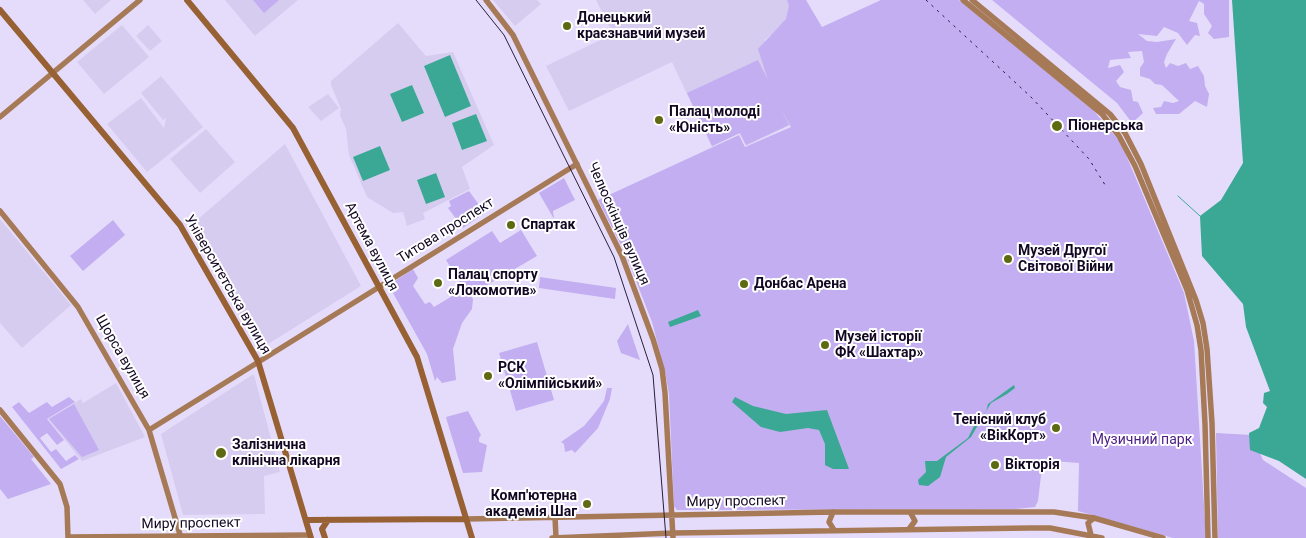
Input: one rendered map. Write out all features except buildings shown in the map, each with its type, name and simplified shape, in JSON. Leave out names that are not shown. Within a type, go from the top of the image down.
[{"type":"main road","points":[[0,117],[140,0]]},
{"type":"main road","name":"Артема вулиця","points":[[187,0],[293,128],[420,363],[472,538]]},
{"type":"main road","name":"Челюскінців вулиця","points":[[486,0],[514,35],[622,256],[662,369],[673,535]]},
{"type":"main road","points":[[963,0],[1088,102],[1106,118],[1119,136],[1145,189],[1191,302],[1201,350],[1209,423]]},
{"type":"main road","points":[[972,0],[1092,97],[1110,114],[1124,132],[1151,187],[1198,306],[1208,349],[1210,484],[1208,538]]},
{"type":"main road","name":"Університетська вулиця","points":[[0,10],[180,225],[258,361],[312,537]]},
{"type":"main road","name":"Титова проспект","points":[[150,430],[577,164]]},
{"type":"main road","name":"Щорса вулиця","points":[[0,211],[78,307],[150,430],[181,537]]},
{"type":"main road","points":[[0,410],[60,484],[67,507],[68,538]]},
{"type":"main road","points":[[1210,484],[1215,538]]},
{"type":"main road","points":[[833,512],[829,522],[834,530]]},
{"type":"main road","name":"Миру проспект","points":[[306,520],[833,512],[1054,512],[1094,518],[1163,538]]},
{"type":"main road","points":[[909,529],[915,521],[910,512]]},
{"type":"main road","points":[[555,517],[556,538]]},
{"type":"main road","points":[[1091,535],[1088,523],[1094,518]]},
{"type":"main road","points":[[325,538],[322,529],[328,520]]},
{"type":"main road","points":[[552,538],[834,530],[1050,528],[1102,538]]},
{"type":"main road","points":[[862,530],[862,538]]},
{"type":"main road","name":"Миру проспект","points":[[68,538],[312,537]]},
{"type":"shaded area","points":[[83,0],[111,0],[95,14]]},
{"type":"shaded area","points":[[225,0],[298,0],[255,36]]},
{"type":"shaded area","points":[[493,0],[537,0],[541,4],[515,26]]},
{"type":"shaded area","points":[[596,0],[788,0],[791,17],[765,40],[803,119],[746,146],[739,133],[712,147],[672,62],[569,111],[546,66],[613,34]]},
{"type":"shaded area","points":[[1232,0],[1306,0],[1306,479],[1279,461],[1250,450],[1249,433],[1259,428],[1267,407],[1263,403],[1264,393],[1270,391],[1246,327],[1243,304],[1202,256],[1200,216],[1221,200],[1243,163]]},
{"type":"shaded area","points":[[398,23],[426,56],[453,52],[494,145],[462,167],[470,189],[423,213],[425,219],[407,226],[403,212],[393,213],[367,197],[349,155],[346,129],[340,115],[341,109],[331,85],[331,81]]},
{"type":"shaded area","points":[[122,25],[149,57],[104,94],[77,62]]},
{"type":"shaded area","points":[[148,25],[162,41],[150,51],[136,36]]},
{"type":"shaded area","points":[[450,55],[471,106],[445,117],[424,66]]},
{"type":"shaded area","points":[[161,76],[203,127],[147,172],[107,124],[141,98],[164,128],[166,118],[163,120],[141,93]]},
{"type":"shaded area","points":[[412,85],[424,113],[402,122],[390,94]]},
{"type":"shaded area","points":[[328,94],[339,108],[321,121],[308,107]]},
{"type":"shaded area","points":[[476,114],[487,141],[462,150],[452,123]]},
{"type":"shaded area","points":[[206,129],[235,162],[200,193],[170,159]]},
{"type":"shaded area","points":[[285,144],[361,286],[260,349],[190,226]]},
{"type":"shaded area","points":[[380,146],[390,170],[363,181],[353,157]]},
{"type":"shaded area","points":[[436,173],[445,197],[426,204],[417,180]]},
{"type":"shaded area","points":[[0,219],[71,305],[22,348],[0,323]]},
{"type":"shaded area","points":[[698,310],[701,316],[670,327],[668,322]]},
{"type":"shaded area","name":"Залізнична клінічна лікарня","points":[[254,375],[280,472],[264,476],[265,514],[183,515],[161,434]]},
{"type":"shaded area","points":[[116,383],[145,437],[82,461],[48,419],[81,399],[83,403]]},
{"type":"shaded area","points":[[1014,385],[1015,388],[991,403],[986,411],[988,404]]},
{"type":"shaded area","points":[[735,397],[753,406],[786,414],[827,410],[849,469],[833,469],[825,465],[825,444],[819,430],[808,428],[780,432],[761,427],[732,402]]},
{"type":"shaded area","points":[[985,413],[971,437],[946,457],[940,477],[928,486],[919,485],[918,480],[926,472],[925,461],[937,461],[968,438],[977,420]]},
{"type":"green space","points":[[253,0],[279,0],[264,13]]},
{"type":"green space","name":"Музичний парк","points":[[787,0],[806,0],[822,27],[881,0],[959,0],[1093,110],[1121,143],[1184,293],[1194,341],[1206,538],[1173,538],[1078,511],[1079,463],[1053,461],[1052,467],[1042,467],[1038,501],[1035,507],[1016,509],[677,510],[674,506],[669,394],[665,372],[652,322],[626,255],[598,200],[739,135],[745,147],[791,127],[781,109],[789,125],[746,145],[740,133],[712,146],[687,93],[758,60],[768,80],[758,49],[786,19],[789,6]]},
{"type":"green space","points":[[992,0],[1229,0],[1229,37],[1214,39],[1208,33],[1212,26],[1204,14],[1204,4],[1199,1],[1189,21],[1197,23],[1200,36],[1195,35],[1187,45],[1178,33],[1164,27],[1157,36],[1138,34],[1147,41],[1157,42],[1176,39],[1164,62],[1166,68],[1170,63],[1178,66],[1186,63],[1190,69],[1198,66],[1204,76],[1205,86],[1209,94],[1207,107],[1195,101],[1179,114],[1156,114],[1153,108],[1161,107],[1164,101],[1173,103],[1179,101],[1162,85],[1155,84],[1150,79],[1140,76],[1140,68],[1144,62],[1142,51],[1128,52],[1131,58],[1110,60],[1108,68],[1120,65],[1124,72],[1116,81],[1120,87],[1131,90],[1133,101],[1138,102],[1143,113],[1132,123],[1117,103]]},
{"type":"green space","points":[[564,178],[575,200],[553,211],[554,219],[539,193]]},
{"type":"green space","points":[[469,191],[485,213],[463,228],[448,208],[451,206],[449,201]]},
{"type":"green space","points":[[113,220],[125,235],[83,271],[70,256]]},
{"type":"green space","points":[[521,230],[537,256],[470,295],[473,299],[472,309],[462,323],[453,349],[456,380],[442,383],[437,377],[435,381],[427,354],[393,293],[397,291],[392,283],[413,269],[418,278],[413,286],[425,304],[430,302],[434,307],[464,289],[446,260],[492,231],[500,243]]},
{"type":"green space","points":[[540,277],[616,288],[615,299],[539,288]]},
{"type":"green space","points":[[628,324],[640,360],[621,353],[617,341]]},
{"type":"green space","points":[[537,342],[554,400],[516,411],[499,353]]},
{"type":"green space","points":[[607,388],[612,388],[610,399],[598,428],[575,453],[572,450],[565,452],[564,444],[561,442],[584,426],[604,401]]},
{"type":"green space","points":[[69,397],[75,402],[47,419],[64,440],[57,445],[47,433],[40,438],[51,452],[56,449],[66,461],[75,455],[79,459],[61,469],[12,407],[19,402],[29,413],[47,402],[52,407]]},
{"type":"green space","points":[[74,404],[99,450],[82,457],[49,419]]},
{"type":"green space","points":[[468,411],[481,435],[479,442],[487,445],[482,472],[463,473],[446,417]]},
{"type":"green space","points":[[0,416],[34,457],[31,459],[51,484],[8,499],[0,489]]},
{"type":"green space","points":[[1216,433],[1252,435],[1263,460],[1306,488],[1306,538],[1218,538]]},
{"type":"waterway","points":[[1178,196],[1200,216]]},
{"type":"tram line","points":[[476,0],[504,35],[614,257],[653,375],[666,538]]},
{"type":"railway","points":[[926,0],[1031,97],[1089,159],[1107,188]]},
{"type":"place","name":"Донецький краєзнавчий музей","points":[[567,26]]},
{"type":"place","name":"Палац молоді «Юність»","points":[[659,120]]},
{"type":"place","name":"Піонерська","points":[[1057,126]]},
{"type":"place","name":"Спартак","points":[[511,225]]},
{"type":"place","name":"Музей Другої Світової Війни","points":[[1008,259]]},
{"type":"place","name":"Палац спорту «Локомотив»","points":[[438,283]]},
{"type":"place","name":"Донбас Арена","points":[[744,284]]},
{"type":"place","name":"Музей історії ФК «Шахтар»","points":[[825,345]]},
{"type":"place","name":"РСК «Олімпійський»","points":[[488,376]]},
{"type":"place","name":"Тенісний клуб «ВікКорт»","points":[[1056,428]]},
{"type":"place","name":"Залізнична клінічна лікарня","points":[[221,453]]},
{"type":"place","name":"Вікторія","points":[[995,465]]},
{"type":"place","name":"Комп'ютерна академія Шаг","points":[[587,504]]}]
